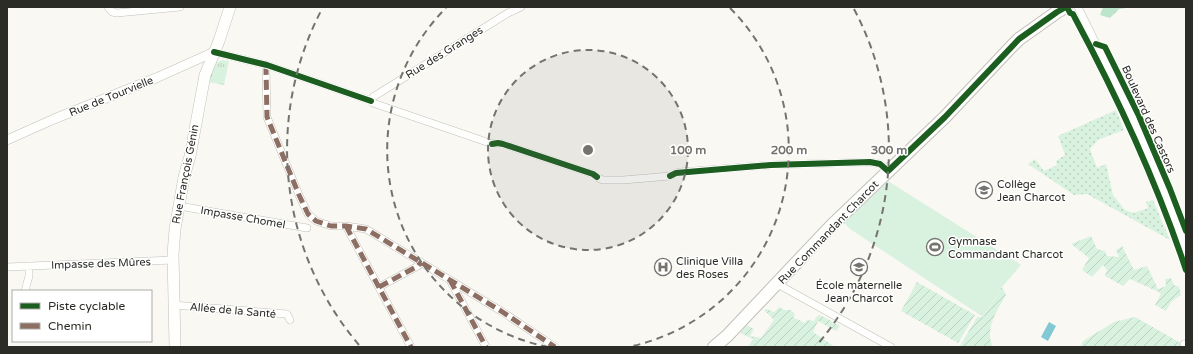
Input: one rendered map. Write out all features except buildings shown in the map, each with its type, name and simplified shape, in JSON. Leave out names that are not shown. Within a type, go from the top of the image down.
[{"type":"main road","name":"Rue François Génin","points":[[175,347],[173,305],[174,230],[206,72],[230,7]]},
{"type":"main road","name":"Rue Commandant Charcot","points":[[714,347],[727,336],[832,225],[945,117],[1019,39],[1066,7]]},
{"type":"street","points":[[110,10],[180,7]]},
{"type":"street","name":"Rue des Granges","points":[[371,101],[373,96],[508,13],[521,7]]},
{"type":"street","name":"Boulevard des Castors","points":[[1078,7],[1133,119],[1165,192],[1186,250]]},
{"type":"street","points":[[214,52],[267,65],[371,101],[374,104],[492,144],[503,144],[593,174],[603,180],[670,176],[676,173],[795,164],[870,162],[880,164],[888,171]]},
{"type":"street","name":"Rue de Tourvielle","points":[[7,140],[54,119],[156,78],[214,52]]},
{"type":"street","points":[[267,65],[267,117],[308,214],[316,221],[331,226],[346,226],[366,229],[449,279],[556,347]]},
{"type":"street","name":"Impasse Chomel","points":[[179,206],[307,228]]},
{"type":"street","points":[[346,226],[411,347]]},
{"type":"street","name":"Impasse des Mûres","points":[[7,267],[173,260]]},
{"type":"street","points":[[379,287],[418,266],[421,262]]},
{"type":"street","points":[[25,290],[29,276],[29,266]]},
{"type":"street","points":[[449,279],[486,347]]},
{"type":"street","points":[[777,284],[891,347]]},
{"type":"street","name":"Allée de la Santé","points":[[173,305],[287,314],[290,320]]},
{"type":"green space","points":[[1103,7],[1133,7],[1119,9],[1110,18],[1100,15]]},
{"type":"green space","points":[[222,60],[229,61],[224,85],[208,82],[216,63]]},
{"type":"green space","points":[[1116,110],[1124,130],[1098,140],[1090,149],[1097,168],[1106,164],[1113,195],[1125,210],[1134,213],[1148,208],[1146,202],[1153,200],[1170,240],[1087,194],[1074,195],[1028,164],[1035,159],[1044,171],[1057,165],[1056,161],[1065,155],[1058,136]]},
{"type":"green space","name":"Gymnase Commandant Charcot","points":[[888,181],[1021,265],[1002,287],[983,317],[850,229],[843,222]]},
{"type":"green space","points":[[1091,236],[1097,249],[1105,251],[1107,256],[1119,257],[1116,250],[1122,246],[1134,270],[1147,266],[1158,289],[1166,286],[1165,279],[1171,278],[1174,285],[1179,287],[1181,295],[1171,302],[1166,311],[1155,305],[1161,293],[1130,279],[1123,286],[1105,276],[1107,270],[1103,265],[1092,277],[1082,270],[1089,258],[1071,244]]},
{"type":"green space","points":[[917,282],[975,315],[958,343],[901,311]]},
{"type":"green space","points":[[1002,287],[1006,295],[991,327],[990,334],[993,347],[960,346],[977,317],[983,317]]},
{"type":"green space","points":[[779,307],[784,310],[791,310],[795,314],[793,317],[805,323],[807,320],[814,321],[817,316],[820,315],[840,326],[836,331],[818,321],[813,332],[835,347],[748,347],[753,339],[740,333],[747,325],[754,329],[750,336],[761,338],[774,320],[764,310],[767,309],[774,312]]},
{"type":"green space","points":[[1135,317],[1186,347],[1080,347],[1083,341],[1114,322]]},
{"type":"water","points":[[1049,322],[1056,326],[1048,341],[1041,337]]},
{"type":"marked path","points":[[267,65],[267,117],[308,214],[316,221],[331,226],[346,226],[366,229],[501,311],[555,347]]},
{"type":"marked path","points":[[346,226],[411,347]]},
{"type":"marked path","points":[[379,287],[418,266],[421,262]]},
{"type":"marked path","points":[[450,280],[486,347]]},
{"type":"cycle path","points":[[670,176],[676,173],[771,165],[870,162],[880,164],[888,171],[945,117],[1019,39],[1066,7]]},
{"type":"cycle path","points":[[1067,7],[1070,13],[1073,14],[1091,48],[1136,141],[1175,237],[1186,270]]},
{"type":"cycle path","points":[[1096,44],[1105,47],[1139,116],[1186,231]]},
{"type":"cycle path","points":[[214,52],[267,65],[371,101]]},
{"type":"cycle path","points":[[492,144],[503,144],[593,174],[597,177]]},
{"type":"place","name":"Collège Jean Charcot","points":[[984,190]]},
{"type":"place","name":"Gymnase Commandant Charcot","points":[[935,247]]},
{"type":"place","name":"Clinique Villa des Roses","points":[[663,267]]},
{"type":"place","name":"École maternelle Jean Charcot","points":[[859,267]]}]
